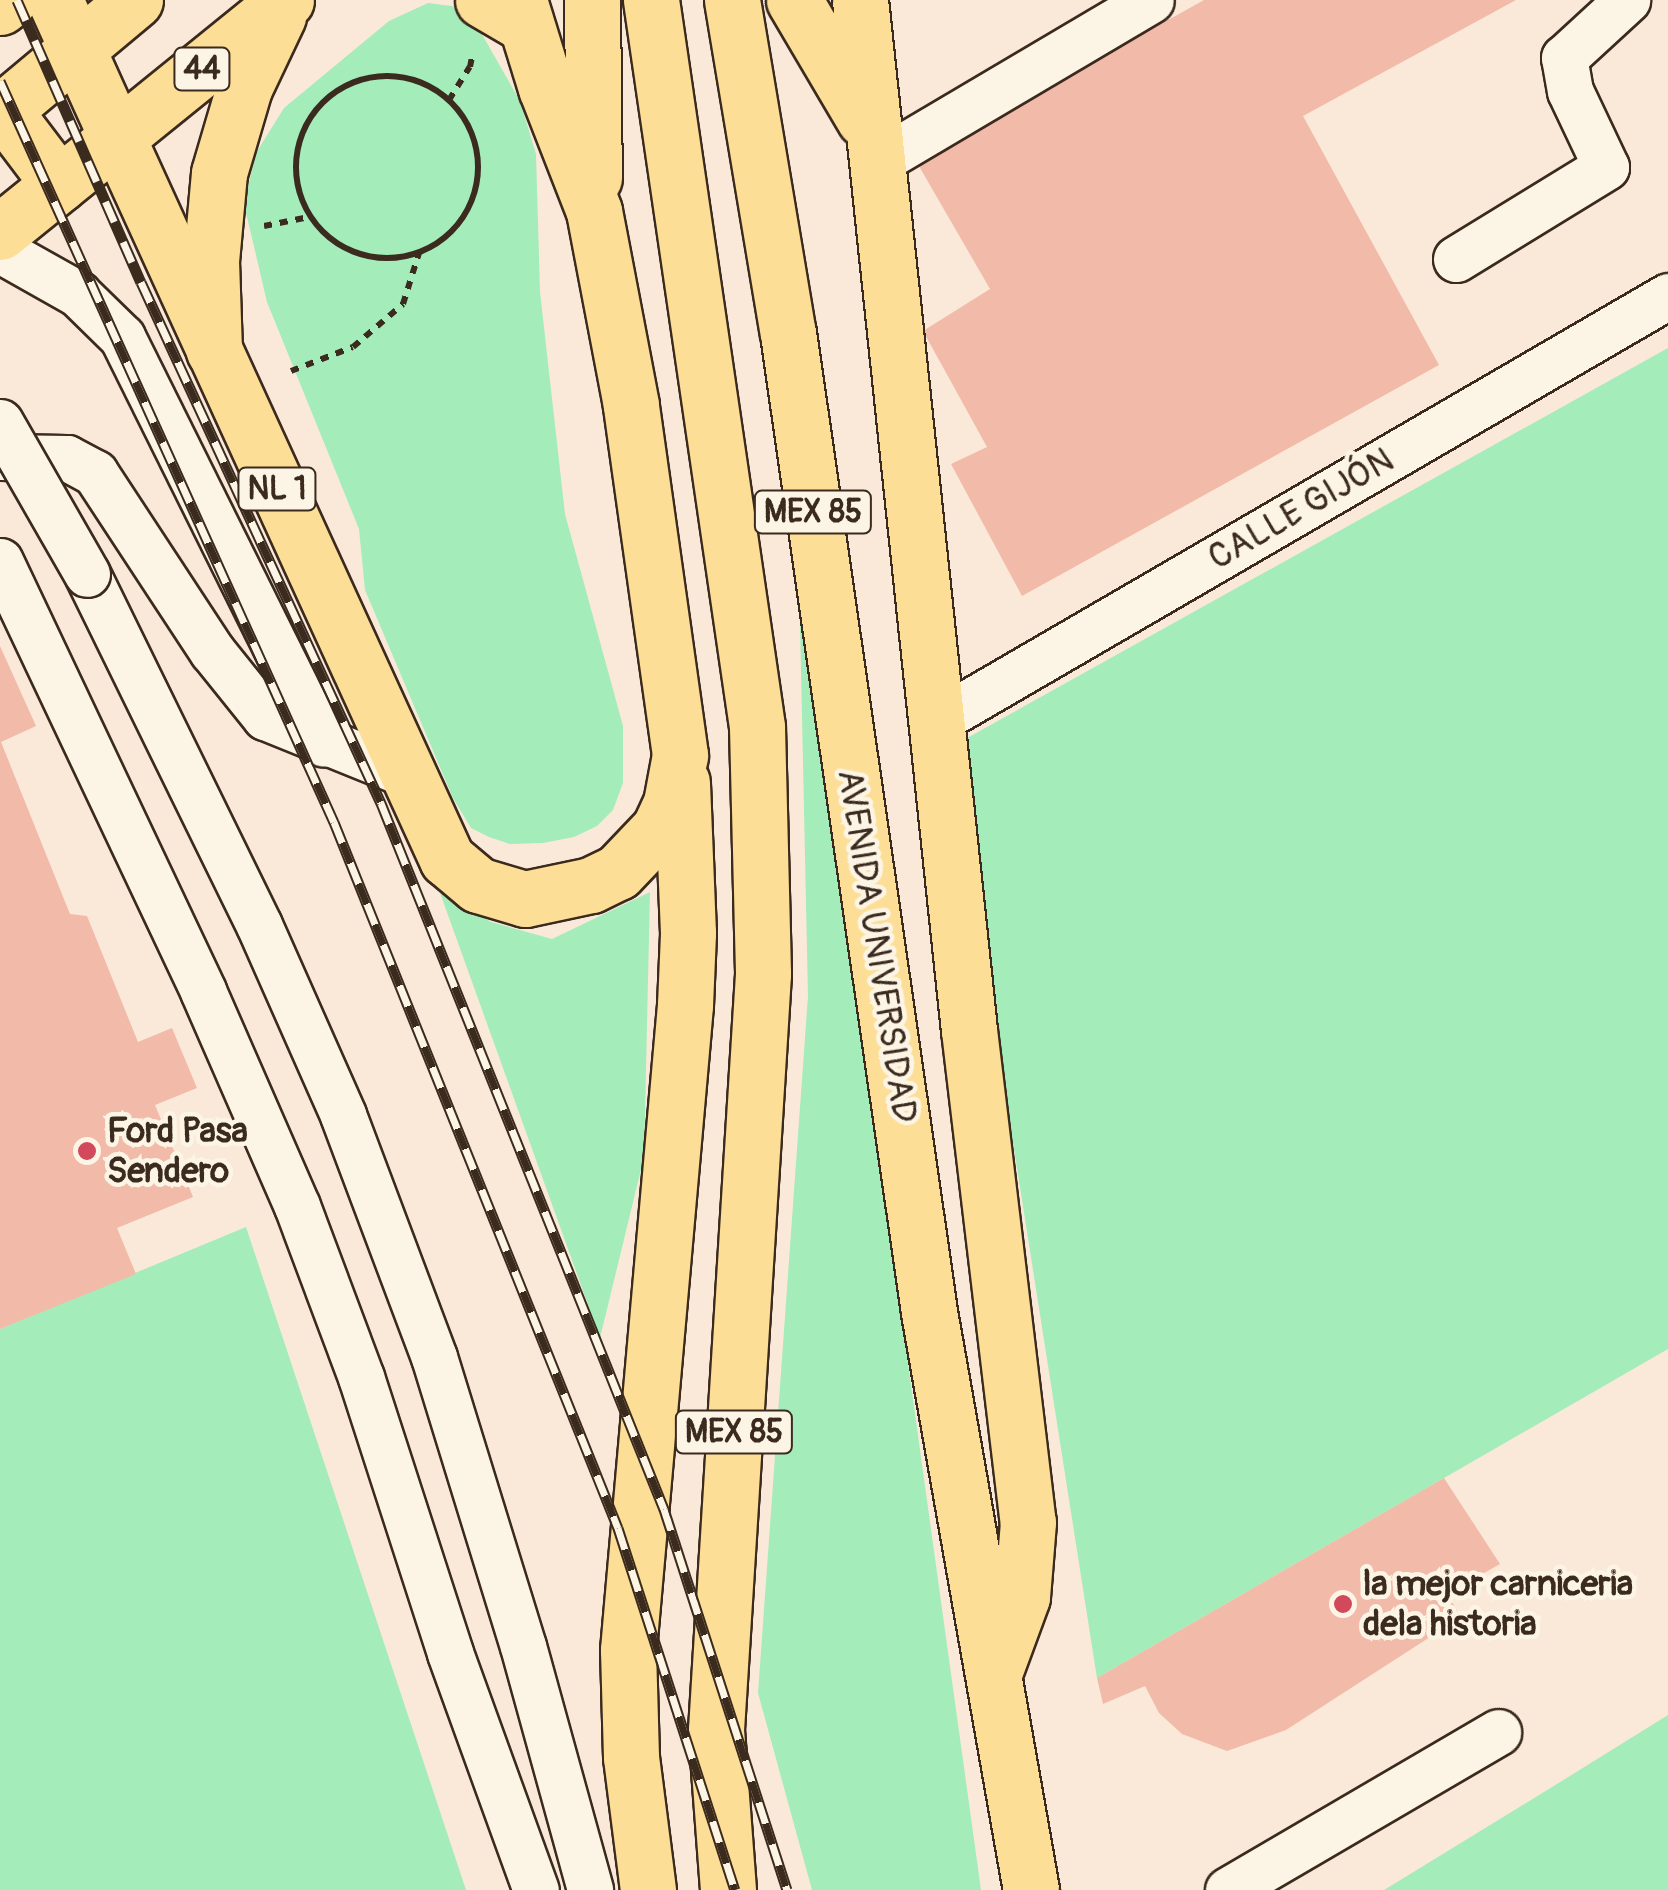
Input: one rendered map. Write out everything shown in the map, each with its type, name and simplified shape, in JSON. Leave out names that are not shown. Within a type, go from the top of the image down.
[{"type":"main road","points":[[0,6],[9,0]]},
{"type":"main road","name":"NL 1","points":[[55,0],[437,841],[461,874],[494,891],[524,899],[591,886],[618,872],[658,829],[671,803],[680,755]]},
{"type":"main road","points":[[59,184],[1,110],[136,0]]},
{"type":"main road","points":[[214,351],[210,260],[219,173],[244,88],[285,0]]},
{"type":"main road","name":"44","points":[[0,232],[285,0]]},
{"type":"main road","points":[[592,0],[594,211],[631,405],[680,755],[687,861],[685,1005],[628,1650],[631,1757],[648,1890]]},
{"type":"main road","points":[[594,54],[604,28],[625,0]]},
{"type":"main road","name":"MEX 85","points":[[651,0],[757,727],[764,974],[716,1730],[728,1890]]},
{"type":"main road","name":"AVENIDA UNIVERSIDAD","points":[[732,0],[788,333],[840,714],[892,1025],[930,1312],[1030,1890]]},
{"type":"main road","points":[[794,0],[874,146]]},
{"type":"main road","points":[[860,0],[935,722],[1028,1522],[1022,1597],[993,1676]]},
{"type":"main road","points":[[500,18],[594,211]]},
{"type":"street","points":[[874,146],[1151,0]]},
{"type":"street","points":[[1456,259],[1606,167],[1570,91],[1564,58],[1628,0]]},
{"type":"street","points":[[0,250],[78,294],[122,337],[324,744]]},
{"type":"street","name":"CALLE GIJÓN","points":[[935,722],[1668,296]]},
{"type":"street","points":[[0,422],[87,574],[259,925],[343,1115],[434,1356],[523,1646],[590,1890]]},
{"type":"street","points":[[0,457],[67,458],[95,473],[238,687],[266,717],[324,744],[406,774]]},
{"type":"street","points":[[0,561],[203,991],[297,1206],[361,1378],[450,1654],[536,1890]]},
{"type":"street","points":[[1228,1890],[1498,1732]]},
{"type":"path","points":[[449,100],[500,18]]},
{"type":"path","points":[[396,76],[425,84],[449,100],[468,124],[478,154],[478,185],[466,214],[446,238],[419,253],[370,258],[346,250],[309,217],[298,190],[296,161],[302,132],[329,98],[367,78],[396,76]]},
{"type":"path","points":[[249,224],[266,226],[309,217]]},
{"type":"path","points":[[291,371],[353,347],[403,304],[419,253]]},
{"type":"green space","points":[[428,3],[452,6],[479,29],[520,101],[536,154],[540,292],[565,514],[623,726],[623,783],[613,810],[597,826],[574,837],[543,843],[510,844],[471,828],[453,798],[365,590],[359,529],[267,302],[244,204],[256,153],[284,108],[389,21]]},
{"type":"green space","points":[[1668,348],[1668,1349],[1097,1678],[951,747]]},
{"type":"green space","points":[[799,577],[981,1890],[812,1890],[758,1693],[808,996]]},
{"type":"green space","points":[[439,890],[491,922],[552,939],[650,892],[644,1157],[600,1338]]},
{"type":"green space","points":[[246,1227],[466,1890],[0,1890],[0,1329]]},
{"type":"green space","points":[[1668,1715],[1668,1890],[1384,1890],[1557,1784]]},
{"type":"building","points":[[1204,0],[1516,0],[1303,116],[1439,365],[1022,596],[951,464],[987,447],[923,331],[990,289],[916,161]]},
{"type":"building","name":"Ford Pasa Sendero","points":[[0,646],[36,726],[1,742],[70,914],[87,916],[138,1042],[172,1028],[197,1088],[155,1105],[193,1197],[117,1228],[136,1274],[0,1329]]},
{"type":"building","points":[[1444,1478],[1500,1564],[1447,1594],[1461,1617],[1286,1730],[1227,1751],[1182,1734],[1159,1713],[1145,1686],[1103,1704],[1097,1678]]},
{"type":"railway","points":[[17,0],[141,282],[381,803],[664,1509],[787,1890]]},
{"type":"railway","points":[[0,81],[334,822],[618,1528],[735,1890]]},
{"type":"place","name":"Ford Pasa Sendero","points":[[87,1151]]},
{"type":"place","name":"la mejor carniceria dela historia","points":[[1343,1604]]}]
